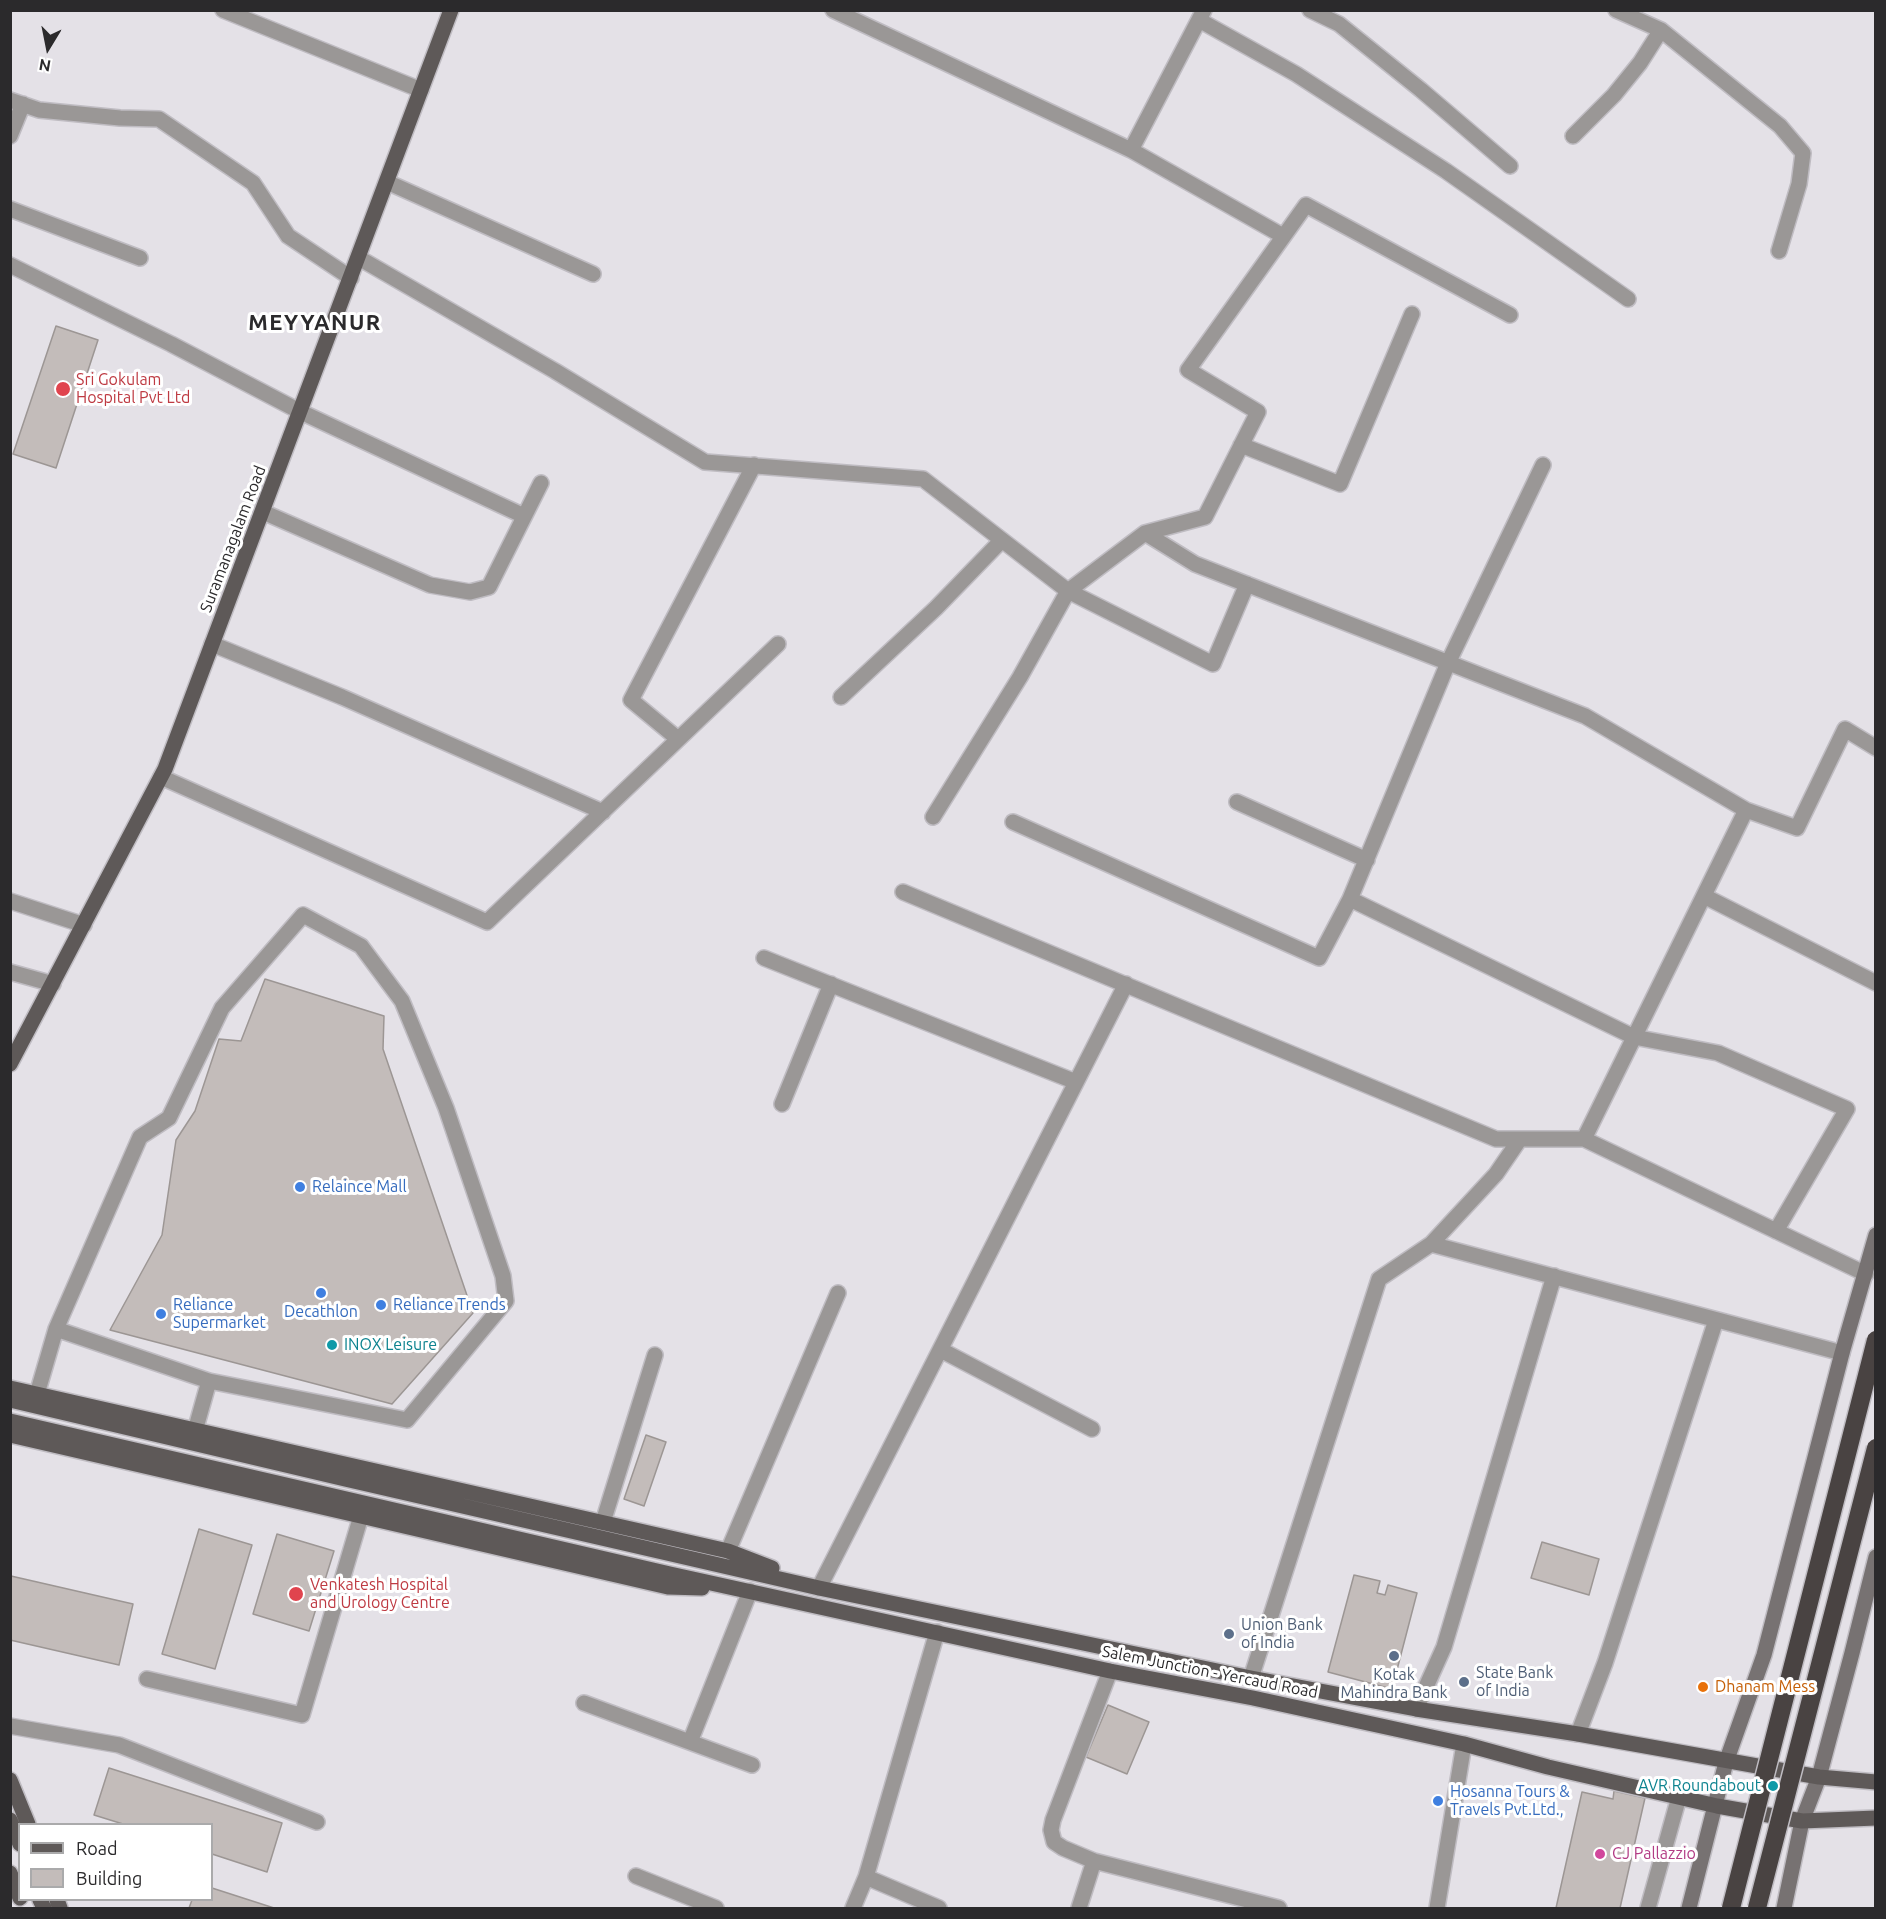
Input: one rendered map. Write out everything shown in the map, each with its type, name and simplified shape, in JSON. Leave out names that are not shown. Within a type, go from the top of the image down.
[{"type":"highway","points":[[1731,1908],[1875,1340]]},
{"type":"highway","points":[[1757,1908],[1875,1448]]},
{"type":"main road","name":"Suramanagalam Road","points":[[10,1064],[161,777],[301,412],[451,10]]},
{"type":"main road","points":[[10,1388],[728,1551],[819,1587]]},
{"type":"main road","points":[[10,1400],[819,1587],[1251,1678],[1416,1709],[1578,1734],[1819,1778],[1875,1782]]},
{"type":"main road","points":[[10,1421],[750,1591]]},
{"type":"main road","points":[[10,1435],[668,1587],[750,1591]]},
{"type":"main road","name":"Salem Junction - Yercaud Road","points":[[750,1591],[1110,1671],[1253,1698],[1464,1744],[1548,1767],[1717,1806],[1802,1821],[1875,1818]]},
{"type":"main road","points":[[10,1780],[28,1823]]},
{"type":"main road","points":[[10,1820],[18,1839]]},
{"type":"main road","points":[[10,1873],[18,1894]]},
{"type":"street","points":[[224,10],[421,90]]},
{"type":"street","points":[[833,10],[1131,150],[1283,236]]},
{"type":"street","points":[[1310,10],[1339,24],[1510,166]]},
{"type":"street","points":[[1616,10],[1661,30],[1780,126],[1803,153],[1799,184],[1779,251]]},
{"type":"street","points":[[1131,150],[1201,15],[1446,171],[1628,299]]},
{"type":"street","points":[[1573,136],[1614,95],[1640,63],[1661,30]]},
{"type":"street","points":[[10,136],[17,102],[39,110],[120,118],[159,119],[253,183],[288,236],[351,278]]},
{"type":"street","points":[[387,182],[593,274]]},
{"type":"street","points":[[933,818],[1020,677],[1068,591],[1145,532],[1205,517],[1258,412],[1188,370],[1306,206],[1510,315]]},
{"type":"street","points":[[10,208],[140,258]]},
{"type":"street","points":[[359,258],[555,371],[705,462],[923,478],[1068,591],[1213,664],[1247,584]]},
{"type":"street","points":[[10,265],[171,344],[301,412],[524,516]]},
{"type":"street","points":[[1241,445],[1340,484],[1412,314]]},
{"type":"street","points":[[678,739],[631,700],[754,465]]},
{"type":"street","points":[[1013,822],[1319,958],[1350,899],[1448,663],[1543,465]]},
{"type":"street","points":[[263,512],[430,585],[470,592],[489,587],[541,483]]},
{"type":"street","points":[[1145,532],[1195,564],[1586,717],[1746,810],[1797,828],[1845,729],[1875,748]]},
{"type":"street","points":[[841,697],[936,608],[1002,540]]},
{"type":"street","points":[[212,644],[342,697],[603,812]]},
{"type":"street","points":[[161,777],[487,922],[778,644]]},
{"type":"street","points":[[1237,802],[1366,860]]},
{"type":"street","points":[[1584,1139],[1746,810]]},
{"type":"street","points":[[903,892],[1496,1139],[1584,1139],[1866,1274]]},
{"type":"street","points":[[1704,896],[1875,982]]},
{"type":"street","points":[[1350,899],[1635,1036],[1718,1053],[1847,1109],[1776,1231]]},
{"type":"street","points":[[10,901],[84,925]]},
{"type":"street","points":[[37,1394],[56,1329],[140,1137],[169,1118],[222,1008],[303,915],[361,946],[402,1000],[446,1108],[503,1276],[506,1301],[407,1420],[209,1381],[56,1329]]},
{"type":"street","points":[[764,958],[1076,1082]]},
{"type":"street","points":[[10,972],[53,984]]},
{"type":"street","points":[[782,1104],[831,984]]},
{"type":"street","points":[[819,1587],[1126,984]]},
{"type":"street","points":[[1251,1678],[1379,1279],[1431,1244],[1496,1174],[1520,1139]]},
{"type":"street","points":[[1689,1908],[1717,1806],[1726,1762],[1764,1655],[1875,1235]]},
{"type":"street","points":[[1431,1244],[1842,1353]]},
{"type":"street","points":[[1416,1709],[1444,1647],[1554,1276]]},
{"type":"street","points":[[728,1551],[838,1293]]},
{"type":"street","points":[[1578,1734],[1605,1663],[1716,1320]]},
{"type":"street","points":[[941,1350],[1092,1429]]},
{"type":"street","points":[[603,1522],[655,1355]]},
{"type":"street","points":[[195,1431],[209,1381]]},
{"type":"street","points":[[147,1678],[302,1715],[361,1516]]},
{"type":"street","points":[[1784,1908],[1802,1821],[1819,1778],[1875,1557]]},
{"type":"street","points":[[690,1742],[750,1591]]},
{"type":"street","points":[[853,1908],[866,1877],[937,1632]]},
{"type":"street","points":[[1110,1671],[1053,1820],[1051,1830],[1054,1842],[1094,1861],[1279,1908]]},
{"type":"street","points":[[584,1702],[752,1765]]},
{"type":"street","points":[[10,1726],[119,1745],[317,1822]]},
{"type":"street","points":[[1437,1908],[1464,1744]]},
{"type":"street","points":[[1648,1908],[1679,1797]]},
{"type":"street","points":[[1078,1908],[1094,1861]]},
{"type":"street","points":[[636,1876],[716,1908]]},
{"type":"street","points":[[866,1877],[939,1908]]},
{"type":"building","points":[[56,326],[98,340],[56,468],[13,454]]},
{"type":"building","name":"Relaince Mall","points":[[265,979],[384,1016],[383,1049],[473,1313],[392,1404],[110,1330],[162,1235],[176,1140],[195,1111],[219,1039],[241,1041]]},
{"type":"building","points":[[646,1435],[666,1442],[644,1506],[624,1499]]},
{"type":"building","points":[[199,1529],[252,1545],[215,1669],[162,1654]]},
{"type":"building","points":[[277,1534],[334,1551],[309,1631],[253,1614]]},
{"type":"building","points":[[1542,1542],[1599,1559],[1589,1595],[1531,1578]]},
{"type":"building","points":[[1354,1575],[1380,1581],[1377,1593],[1385,1595],[1388,1585],[1417,1593],[1392,1689],[1328,1672]]},
{"type":"building","points":[[11,1576],[133,1604],[119,1665],[10,1640]]},
{"type":"building","points":[[1108,1705],[1149,1722],[1127,1774],[1086,1757]]},
{"type":"building","points":[[109,1768],[282,1823],[267,1872],[213,1854],[213,1823],[120,1823],[94,1815]]},
{"type":"building","name":"CJ Pallazzio","points":[[1614,1791],[1645,1798],[1620,1908],[1556,1908],[1582,1792],[1613,1799]]},
{"type":"building","points":[[213,1888],[274,1908],[189,1908],[192,1901],[213,1901]]},
{"type":"place","name":"Sri Gokulam Hospital Pvt Ltd","points":[[63,389]]},
{"type":"place","name":"Relaince Mall","points":[[300,1187]]},
{"type":"place","name":"Decathlon","points":[[321,1293]]},
{"type":"place","name":"Reliance Trends","points":[[381,1305]]},
{"type":"place","name":"Reliance Supermarket","points":[[161,1314]]},
{"type":"place","name":"INOX Leisure","points":[[332,1345]]},
{"type":"place","name":"Venkatesh Hospital and Urology Centre","points":[[296,1594]]},
{"type":"place","name":"Union Bank of India","points":[[1229,1634]]},
{"type":"place","name":"Kotak Mahindra Bank","points":[[1394,1656]]},
{"type":"place","name":"State Bank of India","points":[[1464,1682]]},
{"type":"place","name":"Dhanam Mess","points":[[1703,1687]]},
{"type":"place","name":"AVR Roundabout","points":[[1773,1786]]},
{"type":"place","name":"Hosanna Tours & Travels Pvt.Ltd.,","points":[[1438,1801]]},
{"type":"place","name":"CJ Pallazzio","points":[[1600,1854]]},
{"type":"district","name":"MEYYANUR","points":[[315,323]]}]
